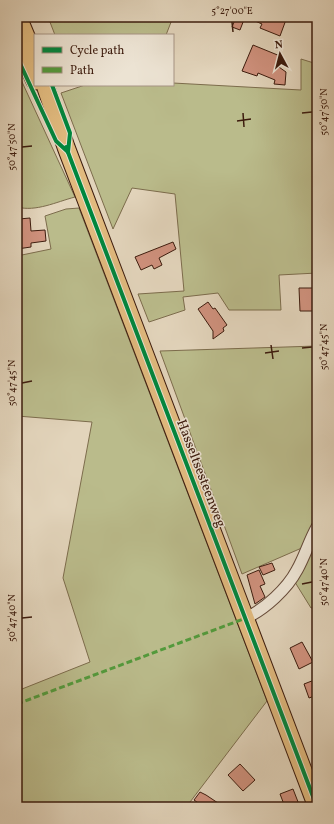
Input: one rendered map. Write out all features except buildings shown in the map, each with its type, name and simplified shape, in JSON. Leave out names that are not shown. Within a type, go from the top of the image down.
[{"type":"main road","points":[[18,17],[34,56]]},
{"type":"main road","points":[[17,42],[34,79]]},
{"type":"main road","name":"Hasseltsesteenweg","points":[[37,86],[66,147]]},
{"type":"main road","name":"Hasseltsesteenweg","points":[[45,86],[66,147],[317,807]]},
{"type":"street","points":[[246,618],[258,612],[291,580],[298,569],[317,527]]},
{"type":"green space","points":[[48,17],[173,17],[166,34],[55,34]]},
{"type":"green space","points":[[301,59],[317,64],[317,273],[279,275],[281,310],[229,310],[218,293],[183,297],[185,310],[149,322],[138,294],[184,291],[175,194],[132,188],[113,229],[61,93],[82,86],[174,86],[174,83],[301,90]]},
{"type":"green space","points":[[17,71],[75,197],[39,207],[17,207]]},
{"type":"green space","points":[[79,208],[267,701],[187,806],[188,807],[17,807],[17,691],[90,662],[63,578],[92,422],[17,416],[17,256],[51,249],[45,216],[66,209]]},
{"type":"green space","points":[[317,346],[317,520],[304,547],[242,574],[160,351]]},
{"type":"green space","points":[[317,536],[317,607],[311,608],[293,579]]},
{"type":"marked path","points":[[17,704],[246,618]]},
{"type":"cycle path","points":[[17,57],[56,141],[68,152]]},
{"type":"cycle path","points":[[52,86],[70,133],[68,152]]},
{"type":"cycle path","points":[[66,147],[317,807]]}]
